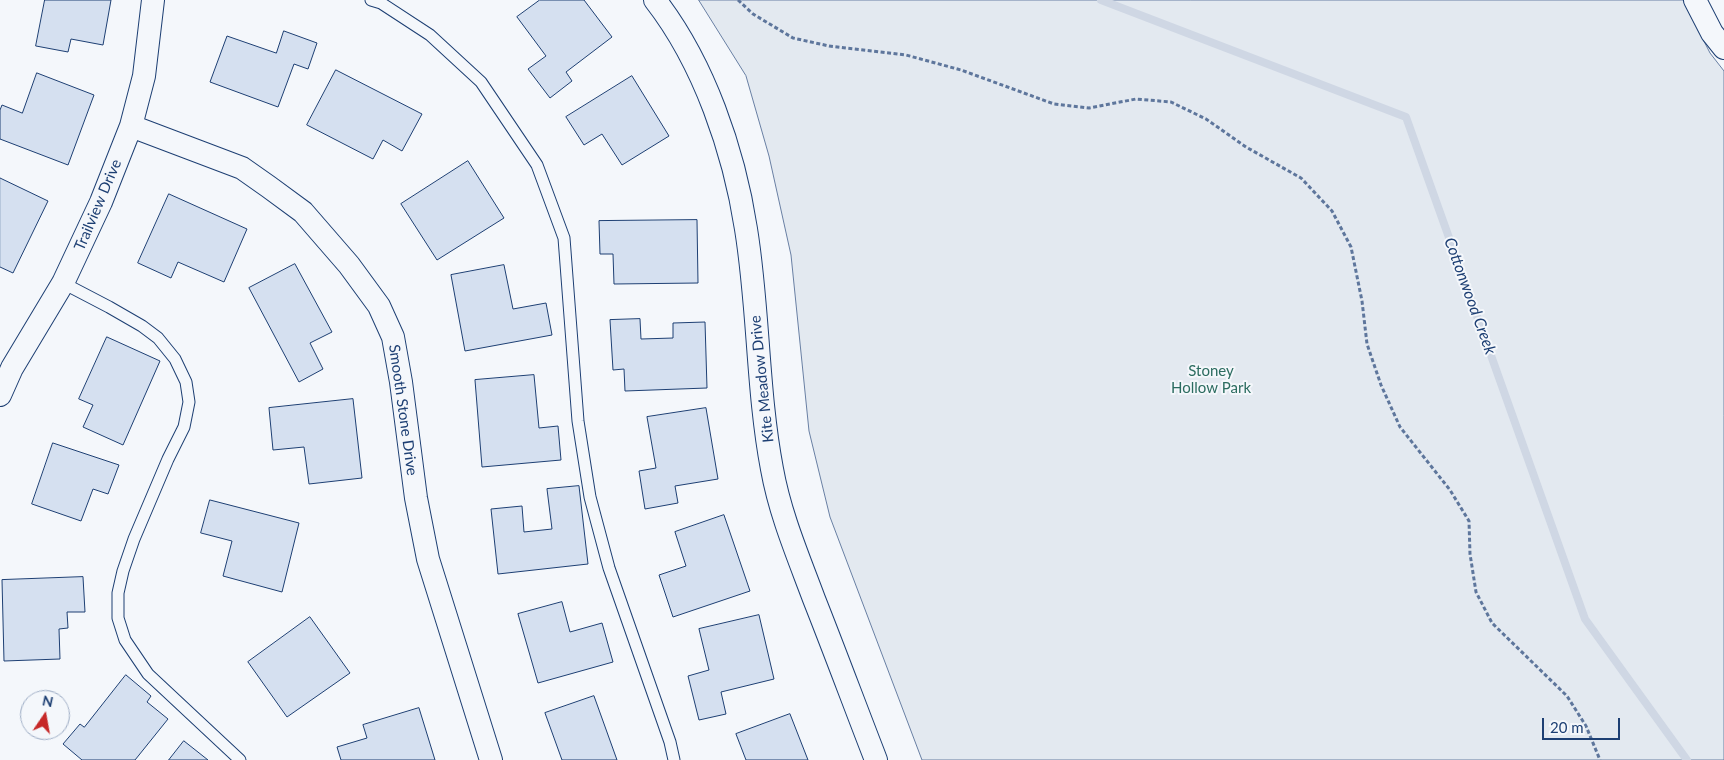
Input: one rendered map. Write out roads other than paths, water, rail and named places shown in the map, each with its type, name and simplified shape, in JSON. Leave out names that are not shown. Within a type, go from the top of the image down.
[{"type":"street","name":"Trailview Drive","points":[[0,395],[12,368],[63,283],[101,202],[131,126],[144,76],[153,0]]},
{"type":"street","name":"Kite Meadow Drive","points":[[655,0],[683,44],[702,81],[721,128],[737,183],[746,229],[763,404],[772,469],[785,522],[876,760]]},
{"type":"street","points":[[1695,0],[1712,33],[1724,48]]},
{"type":"street","name":"Smooth Stone Drive","points":[[131,126],[242,168],[304,212],[349,265],[379,306],[393,337],[401,382],[416,498],[428,559],[491,760]]},
{"type":"lane","points":[[371,0],[381,3],[430,35],[481,82],[538,165],[564,238],[578,421],[590,497],[609,568],[670,742],[674,760]]},
{"type":"lane","points":[[63,283],[125,316],[158,338],[175,359],[186,382],[189,402],[184,427],[168,459],[134,539],[118,592],[118,618],[125,640],[148,674],[240,760]]},
{"type":"waterway","name":"Cottonwood Creek","points":[[1101,0],[1406,117],[1585,619],[1687,760]]},
{"type":"park label","name":"Stoney Hollow Park","points":[[1211,380]]}]
